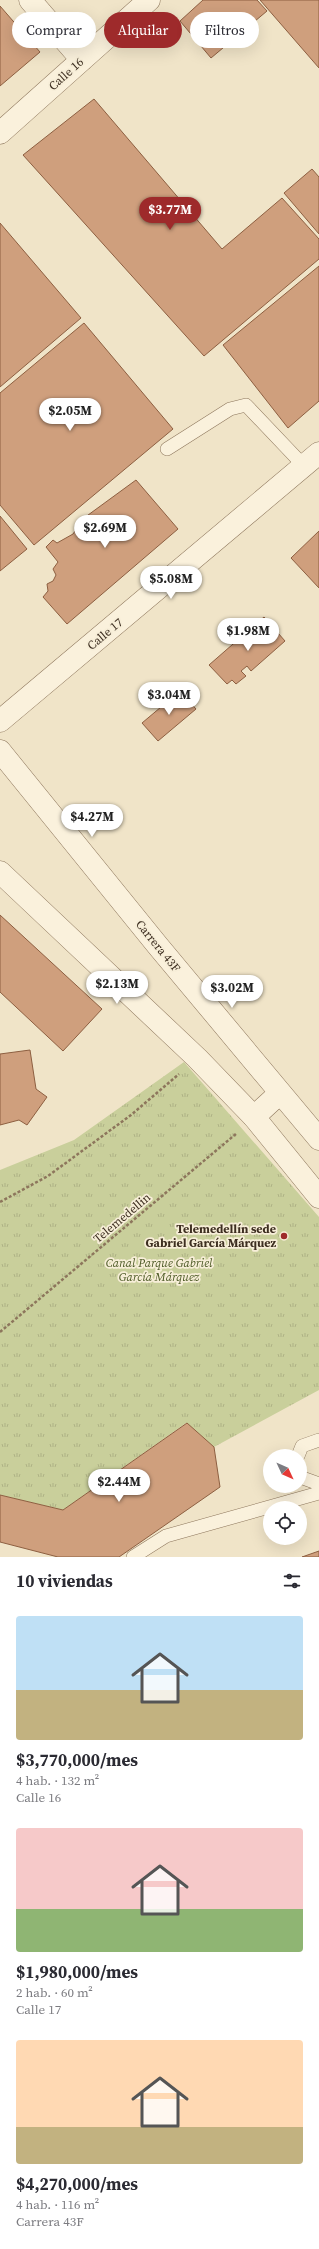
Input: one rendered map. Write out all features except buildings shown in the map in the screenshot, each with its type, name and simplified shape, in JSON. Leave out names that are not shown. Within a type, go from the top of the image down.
[{"type":"street","points":[[30,0],[82,60]]},
{"type":"street","name":"Calle 16","points":[[0,132],[149,0]]},
{"type":"street","name":"Calle 17","points":[[0,721],[311,459]]},
{"type":"street","name":"Carrera 43F","points":[[0,751],[319,1139]]},
{"type":"street","points":[[0,872],[197,1058],[254,1117],[319,1197]]},
{"type":"street","points":[[254,1117],[280,1093]]},
{"type":"lane","points":[[167,449],[230,409],[246,405],[311,459]]},
{"type":"lane","points":[[301,1449],[302,1446],[319,1440]]},
{"type":"lane","points":[[307,1480],[319,1484]]},
{"type":"lane","points":[[133,1557],[166,1536],[319,1493]]},
{"type":"path","points":[[0,1202],[48,1176],[131,1115],[182,1071]]},
{"type":"path","name":"Telemedellin","points":[[0,1332],[237,1133],[254,1117]]},
{"type":"path","points":[[232,1127],[237,1133]]},
{"type":"green space","name":"Canal Parque Gabriel García Márquez","points":[[184,1062],[319,1217],[319,1390],[214,1447],[186,1423],[63,1510],[0,1495],[0,1170],[74,1140]]},
{"type":"place","name":"Telemedellín sede Gabriel García Márquez","points":[[284,1236]]}]
